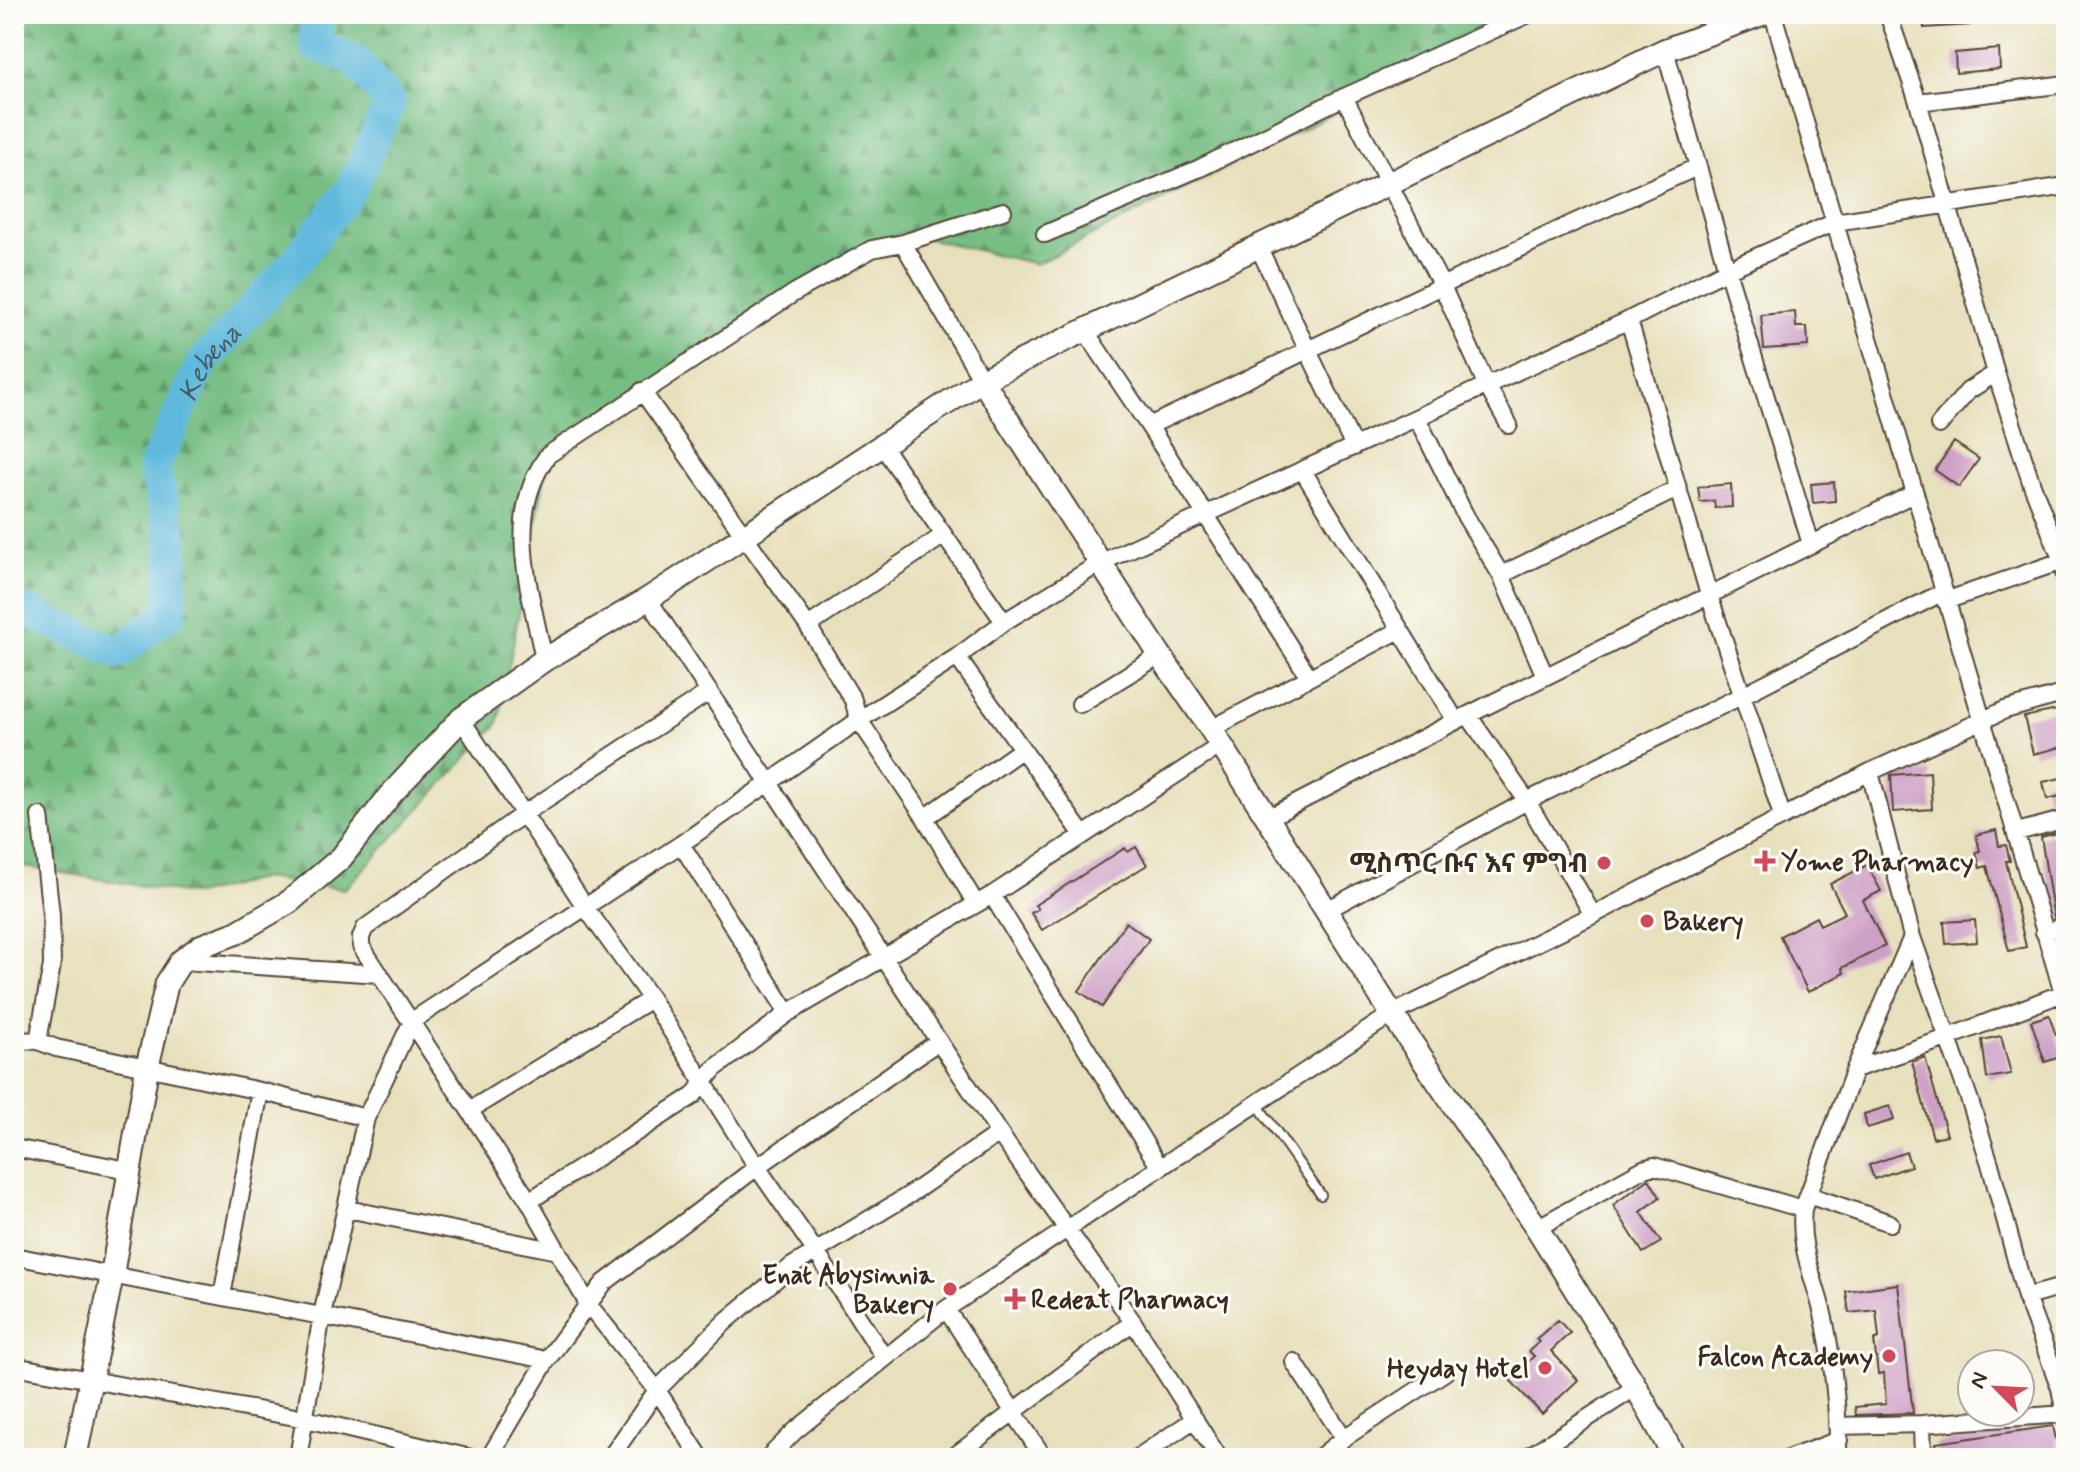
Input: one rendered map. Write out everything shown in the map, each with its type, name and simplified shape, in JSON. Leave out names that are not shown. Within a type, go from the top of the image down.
[{"type":"main road","points":[[75,1458],[112,1275],[147,1068],[167,983],[181,961],[201,946],[236,933],[289,902],[341,858],[392,793],[461,719],[544,660],[648,599],[982,380],[1665,50],[1762,14]]},
{"type":"main road","points":[[982,380],[1216,737],[1392,1014],[1537,1228],[1636,1387],[1675,1458]]},
{"type":"street","points":[[1045,234],[1200,168],[1344,97],[1529,14]]},
{"type":"street","points":[[1773,14],[2064,998],[1855,1069]]},
{"type":"street","points":[[1888,14],[1918,102],[1996,373],[2032,485],[2062,561],[2066,581]]},
{"type":"street","points":[[1665,50],[1727,270],[1811,544]]},
{"type":"street","points":[[1918,102],[2066,84]]},
{"type":"street","points":[[1344,97],[1442,286],[1486,384],[1509,425]]},
{"type":"street","points":[[1149,426],[1697,167]]},
{"type":"street","points":[[298,1458],[322,1315],[366,1118],[412,1021],[681,844],[1004,622],[1102,562],[1835,222],[1947,204],[2066,190]]},
{"type":"street","points":[[544,660],[522,550],[526,497],[535,473],[548,455],[794,293],[872,249],[903,243],[1003,211]]},
{"type":"street","points":[[903,243],[982,380]]},
{"type":"street","points":[[1258,246],[1354,447]]},
{"type":"street","points":[[1629,320],[1709,595],[1782,815]]},
{"type":"street","points":[[1084,329],[1309,677]]},
{"type":"street","points":[[1939,425],[1968,391],[1996,373]]},
{"type":"street","points":[[642,391],[808,626],[853,700],[859,720],[925,818],[976,904]]},
{"type":"street","points":[[1417,418],[1466,517],[1501,575],[1545,676]]},
{"type":"street","points":[[881,444],[1004,622]]},
{"type":"street","points":[[1303,471],[1400,630],[1462,718],[1527,801],[1593,915]]},
{"type":"street","points":[[1501,575],[1677,489]]},
{"type":"street","points":[[1268,818],[1545,676],[1915,493]]},
{"type":"street","points":[[808,626],[944,535]]},
{"type":"street","points":[[1327,910],[1527,801],[1944,597],[2062,561]]},
{"type":"street","points":[[648,599],[999,1133],[1133,1322],[1219,1458]]},
{"type":"street","points":[[529,1201],[693,1096],[714,1069],[788,1013],[992,895],[1083,835],[1216,737],[1309,677],[1400,630]]},
{"type":"street","points":[[1080,704],[1160,655]]},
{"type":"street","points":[[957,657],[1083,835]]},
{"type":"street","points":[[701,1458],[657,1390],[588,1304],[529,1201],[361,946],[361,937],[365,928],[522,815],[709,692]]},
{"type":"street","points":[[768,1458],[795,1431],[946,1309],[1392,1014],[1593,915],[1870,772],[2005,710],[2066,693]]},
{"type":"street","points":[[461,719],[522,815],[651,999],[757,1167],[884,1357]]},
{"type":"street","points":[[925,818],[1021,750]]},
{"type":"street","points":[[1790,1458],[1838,1433],[1922,1424],[2065,1420],[2060,1388],[2026,1297],[1990,1164],[1912,937],[1870,772]]},
{"type":"street","points":[[38,1041],[52,965],[51,915],[40,816]]},
{"type":"street","points":[[2017,832],[2066,819]]},
{"type":"street","points":[[681,844],[788,1013]]},
{"type":"street","points":[[992,895],[1160,1168]]},
{"type":"street","points":[[2044,932],[2066,926]]},
{"type":"street","points":[[1838,1458],[1838,1433],[1825,1324],[1803,1246],[1801,1228],[1806,1202],[1855,1069],[1912,937]]},
{"type":"street","points":[[181,961],[380,974]]},
{"type":"street","points":[[470,1110],[651,999]]},
{"type":"street","points":[[14,1040],[38,1041],[366,1118]]},
{"type":"street","points":[[489,1458],[547,1360],[604,1283],[757,1167],[939,1041]]},
{"type":"street","points":[[222,1296],[260,1091]]},
{"type":"street","points":[[610,1458],[657,1390],[726,1321],[792,1266],[909,1195],[999,1133]]},
{"type":"street","points":[[14,1148],[128,1170]]},
{"type":"street","points":[[1537,1228],[1643,1169],[1654,1166],[1890,1223]]},
{"type":"street","points":[[347,1209],[558,1251]]},
{"type":"street","points":[[14,1256],[547,1360]]},
{"type":"street","points":[[2026,1297],[2066,1286]]},
{"type":"street","points":[[946,1309],[1044,1458]]},
{"type":"street","points":[[952,1458],[1133,1322]]},
{"type":"street","points":[[1294,1362],[1344,1438]]},
{"type":"street","points":[[14,1366],[306,1419],[471,1458]]},
{"type":"street","points":[[1319,1458],[1344,1438],[1445,1372]]},
{"type":"street","points":[[1526,1458],[1636,1387]]},
{"type":"street","points":[[1137,1458],[1195,1419]]},
{"type":"street","points":[[1922,1424],[1923,1458]]},
{"type":"lane","points":[[1257,1104],[1321,1195]]},
{"type":"green space","points":[[14,14],[1530,14],[1036,264],[901,232],[548,460],[498,724],[345,889],[263,878],[195,895],[14,865]]},
{"type":"building","points":[[1923,14],[1969,14],[1970,25],[1924,28]]},
{"type":"building","points":[[1999,49],[2000,69],[1956,73],[1955,53]]},
{"type":"building","points":[[1795,312],[1796,327],[1807,327],[1808,346],[1764,349],[1761,315]]},
{"type":"building","points":[[1954,442],[1979,459],[1959,487],[1935,470]]},
{"type":"building","points":[[1834,482],[1835,501],[1813,503],[1811,484]]},
{"type":"building","points":[[1731,484],[1732,507],[1715,508],[1714,501],[1700,502],[1698,487]]},
{"type":"building","points":[[2066,708],[2066,746],[2033,754],[2024,717]]},
{"type":"building","points":[[1930,772],[1932,809],[1893,812],[1891,775]]},
{"type":"building","points":[[2061,778],[2065,795],[2047,799],[2043,782]]},
{"type":"building","points":[[1996,830],[1999,846],[2006,845],[2010,861],[2006,861],[2026,947],[2009,951],[1987,866],[1980,868],[1976,852],[1980,851],[1976,835]]},
{"type":"building","points":[[2057,833],[2060,845],[2064,844],[2066,857],[2066,915],[2054,918],[2041,837]]},
{"type":"building","points":[[1136,847],[1147,865],[1042,930],[1031,913],[1038,909],[1035,905],[1125,848],[1128,852]]},
{"type":"building","points":[[1867,865],[1881,891],[1863,900],[1885,946],[1842,968],[1844,973],[1808,992],[1780,936],[1816,917],[1820,925],[1845,913],[1830,884]]},
{"type":"building","points":[[1975,920],[1977,942],[1946,944],[1944,922]]},
{"type":"building","points":[[1126,922],[1149,939],[1102,1007],[1079,991]]},
{"type":"building","points":[[2049,1015],[2063,1056],[2045,1062],[2031,1021]]},
{"type":"building","points":[[2001,1036],[2011,1074],[1987,1078],[1982,1040]]},
{"type":"building","points":[[1925,1057],[1947,1135],[1933,1138],[1912,1062]]},
{"type":"building","points":[[1890,1106],[1894,1120],[1867,1128],[1864,1114]]},
{"type":"building","points":[[1906,1152],[1911,1166],[1874,1179],[1869,1165]]},
{"type":"building","points":[[1649,1179],[1660,1197],[1641,1212],[1661,1242],[1643,1253],[1613,1205]]},
{"type":"building","points":[[1898,1284],[1913,1413],[1856,1415],[1855,1407],[1886,1404],[1884,1373],[1878,1374],[1874,1340],[1879,1338],[1876,1310],[1849,1313],[1846,1291]]},
{"type":"building","name":"Heyday Hotel","points":[[1558,1320],[1570,1333],[1551,1351],[1578,1380],[1542,1414],[1510,1380],[1534,1356],[1529,1351],[1539,1342],[1536,1339]]},
{"type":"building","points":[[2053,1426],[2060,1458],[1938,1458],[1936,1443]]},
{"type":"waterway","name":"Kebena","points":[[14,605],[118,653],[171,612],[172,538],[154,468],[201,364],[295,262],[351,189],[390,103],[355,60],[315,45],[317,14]]},
{"type":"place","name":"Yome Pharmacy","points":[[1765,861]]},
{"type":"place","name":"ሚስጥር ቡና እና ምግብ","points":[[1604,863]]},
{"type":"place","name":"Bakery","points":[[1647,921]]},
{"type":"place","name":"Enat Abysinnia Bakery","points":[[950,1289]]},
{"type":"place","name":"Redeat Pharmacy","points":[[1015,1299]]},
{"type":"place","name":"Falcon Academy","points":[[1889,1356]]},
{"type":"place","name":"Heyday Hotel","points":[[1545,1368]]}]
